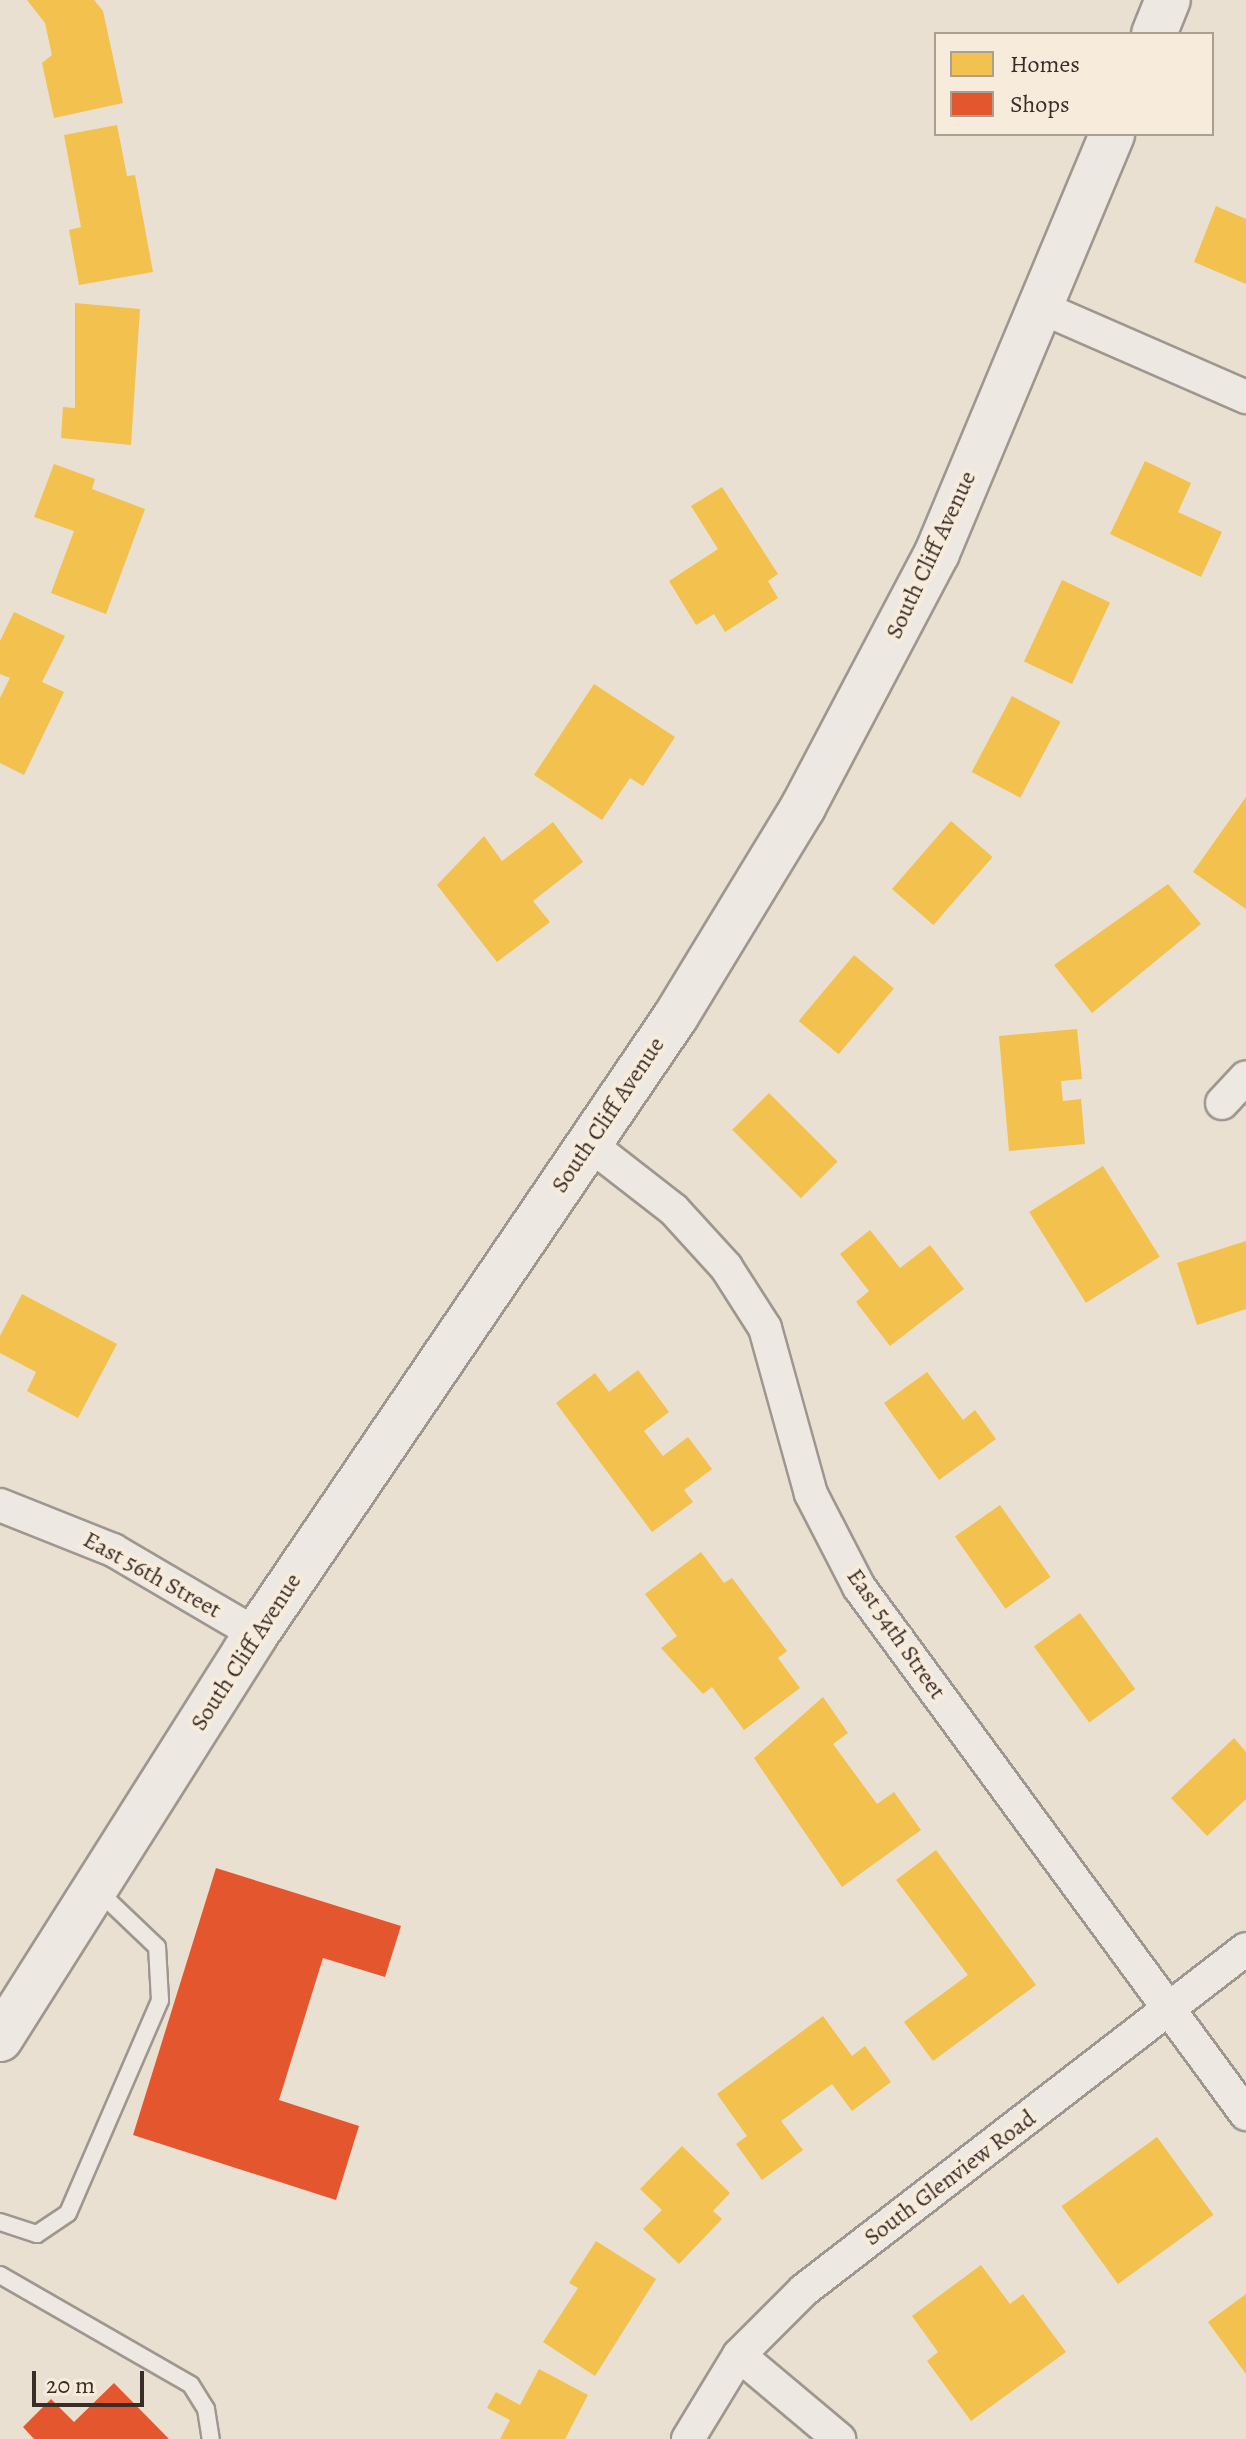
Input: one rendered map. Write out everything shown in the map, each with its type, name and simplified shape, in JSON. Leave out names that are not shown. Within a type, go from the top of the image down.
[{"type":"main road","points":[[1155,32],[1168,0]]},
{"type":"main road","name":"South Cliff Avenue","points":[[0,2039],[256,1634],[588,1143],[811,793],[937,553],[1111,136]]},
{"type":"street","points":[[1040,307],[1246,397]]},
{"type":"street","points":[[1222,1103],[1246,1077]]},
{"type":"street","name":"East 54th Street","points":[[588,1143],[674,1210],[726,1267],[765,1328],[811,1494],[859,1587],[1246,2114]]},
{"type":"street","name":"East 56th Street","points":[[0,1505],[113,1550],[256,1634]]},
{"type":"street","name":"South Glenview Road","points":[[688,2439],[739,2355],[804,2290],[1246,1949]]},
{"type":"street","points":[[739,2355],[839,2439]]},
{"type":"lane","points":[[0,2222],[37,2234],[68,2213],[160,2000],[157,1947],[95,1888]]},
{"type":"lane","points":[[0,2275],[191,2385],[206,2409],[211,2439]]},
{"type":"building: Homes","points":[[27,0],[94,0],[103,11],[123,103],[54,118],[42,63],[52,55],[45,23]]},
{"type":"building: Homes","points":[[117,125],[127,176],[135,175],[153,272],[79,285],[69,230],[81,227],[64,135]]},
{"type":"building: Homes","points":[[1216,206],[1246,219],[1246,284],[1194,262]]},
{"type":"building: Homes","points":[[75,303],[140,309],[131,445],[61,438],[63,407],[75,408]]},
{"type":"building: Homes","points":[[1145,461],[1191,483],[1178,512],[1222,532],[1201,577],[1110,534]]},
{"type":"building: Homes","points":[[54,464],[95,479],[92,489],[145,509],[106,614],[51,593],[74,531],[34,517]]},
{"type":"building: Homes","points":[[722,487],[778,574],[768,581],[778,598],[725,632],[714,614],[696,625],[669,581],[718,549],[691,506]]},
{"type":"building: Homes","points":[[1062,580],[1110,602],[1072,684],[1024,662]]},
{"type":"building: Homes","points":[[14,612],[65,636],[42,682],[64,692],[24,775],[0,763],[0,698],[10,678],[0,674],[0,641]]},
{"type":"building: Homes","points":[[594,684],[675,737],[643,786],[630,778],[602,820],[534,775]]},
{"type":"building: Homes","points":[[1012,696],[1061,722],[1020,798],[972,772]]},
{"type":"building: Homes","points":[[1246,797],[1246,909],[1193,872]]},
{"type":"building: Homes","points":[[951,821],[993,857],[933,925],[892,889]]},
{"type":"building: Homes","points":[[553,822],[583,862],[533,901],[550,922],[497,962],[437,885],[484,836],[502,861]]},
{"type":"building: Homes","points":[[1168,884],[1201,924],[1092,1013],[1054,965]]},
{"type":"building: Homes","points":[[854,955],[894,988],[839,1054],[799,1021]]},
{"type":"building: Homes","points":[[1077,1029],[1082,1079],[1061,1081],[1063,1101],[1081,1099],[1085,1144],[1009,1151],[999,1036]]},
{"type":"building: Homes","points":[[769,1093],[838,1162],[801,1198],[732,1130]]},
{"type":"building: Homes","points":[[1103,1166],[1160,1257],[1086,1303],[1029,1212]]},
{"type":"building: Homes","points":[[870,1230],[900,1268],[930,1245],[964,1289],[890,1346],[856,1302],[869,1291],[840,1254]]},
{"type":"building: Homes","points":[[1246,1241],[1246,1309],[1197,1325],[1177,1263]]},
{"type":"building: Homes","points":[[22,1294],[117,1344],[78,1418],[27,1391],[36,1372],[0,1353],[0,1336]]},
{"type":"building: Homes","points":[[638,1370],[669,1412],[644,1431],[663,1456],[688,1437],[712,1469],[684,1490],[693,1502],[652,1532],[556,1403],[595,1373],[609,1392]]},
{"type":"building: Homes","points":[[927,1372],[963,1420],[975,1410],[996,1439],[939,1480],[884,1403]]},
{"type":"building: Homes","points":[[1000,1505],[1050,1577],[1005,1609],[955,1537]]},
{"type":"building: Homes","points":[[701,1552],[724,1583],[732,1578],[787,1651],[778,1658],[800,1688],[744,1730],[712,1687],[703,1694],[661,1648],[677,1636],[645,1594]]},
{"type":"building: Homes","points":[[1080,1613],[1135,1689],[1089,1723],[1034,1647]]},
{"type":"building: Homes","points":[[823,1697],[848,1733],[833,1744],[877,1804],[894,1792],[921,1830],[842,1887],[754,1758]]},
{"type":"building: Homes","points":[[1234,1738],[1246,1752],[1246,1799],[1207,1836],[1171,1798]]},
{"type":"building: Homes","points":[[936,1850],[1036,1985],[933,2061],[904,2022],[968,1975],[896,1880]]},
{"type":"building: Homes","points":[[823,2016],[852,2056],[865,2046],[891,2082],[852,2111],[832,2084],[781,2121],[803,2150],[762,2180],[736,2144],[747,2136],[717,2094]]},
{"type":"building: Homes","points":[[1157,2137],[1213,2215],[1118,2284],[1062,2206]]},
{"type":"building: Homes","points":[[682,2146],[730,2193],[713,2211],[722,2219],[679,2264],[643,2229],[662,2210],[640,2189]]},
{"type":"building: Homes","points":[[596,2241],[656,2279],[595,2376],[543,2342],[578,2288],[569,2283]]},
{"type":"building: Homes","points":[[981,2265],[1010,2304],[1023,2294],[1066,2352],[971,2421],[927,2361],[938,2352],[912,2316]]},
{"type":"building: Homes","points":[[1246,2294],[1246,2374],[1208,2322]]},
{"type":"building: Homes","points":[[539,2369],[588,2395],[565,2439],[500,2439],[510,2420],[487,2408],[496,2392],[520,2405]]},
{"type":"building: Shops","points":[[216,1868],[401,1926],[385,1977],[323,1958],[279,2100],[359,2126],[336,2200],[133,2135]]},
{"type":"building: Shops","points":[[114,2383],[169,2439],[34,2439],[23,2427],[51,2399],[74,2422]]}]
